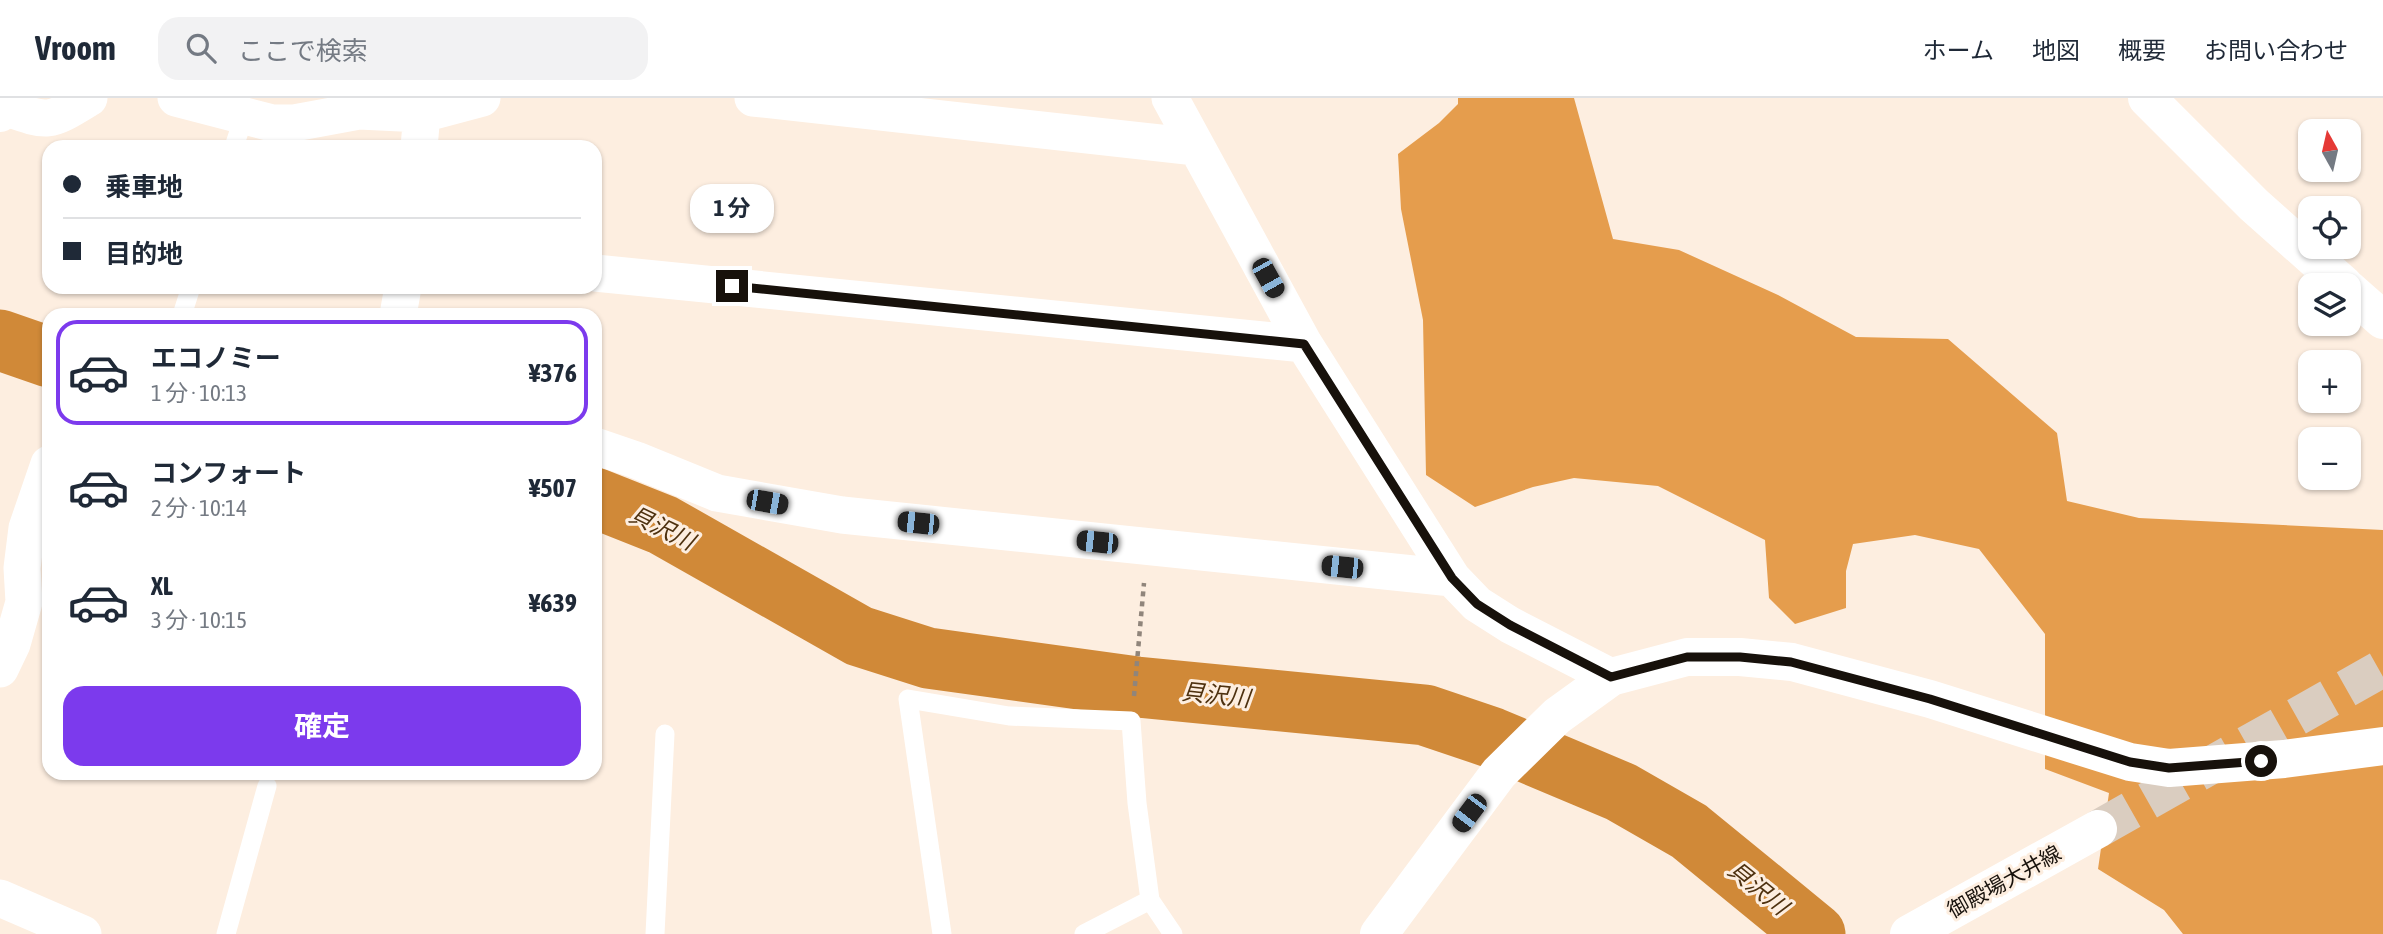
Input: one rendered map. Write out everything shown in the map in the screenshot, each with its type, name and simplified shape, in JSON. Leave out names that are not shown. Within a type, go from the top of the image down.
[{"type":"street","points":[[6,106],[37,119],[56,118],[89,98]]},
{"type":"street","points":[[176,98],[239,131],[272,123],[359,111],[421,131],[482,98]]},
{"type":"street","points":[[753,98],[1196,146]]},
{"type":"street","points":[[1170,98],[1304,344],[1452,578],[1477,604],[1510,625],[1611,677]]},
{"type":"street","points":[[2147,98],[2254,205],[2330,273]]},
{"type":"street","points":[[602,273],[1304,344]]},
{"type":"street","points":[[2361,301],[2383,320]]},
{"type":"street","points":[[602,448],[717,493],[842,515],[1452,578]]},
{"type":"street","points":[[0,669],[12,644],[37,605],[22,568],[27,528],[42,484]]},
{"type":"street","points":[[1379,934],[1499,773],[1558,716],[1611,677],[1687,657],[1740,657],[1791,662],[1930,699],[2130,762],[2169,768],[2284,759],[2383,746]]},
{"type":"street","name":"御殿場大井線","points":[[1921,932],[2098,829]]},
{"type":"street","points":[[0,898],[83,934]]},
{"type":"lane","points":[[942,934],[908,699],[1009,716],[1131,721],[1136,803],[1150,900],[1173,934]]},
{"type":"lane","points":[[655,934],[664,734]]},
{"type":"lane","points":[[226,934],[267,786]]},
{"type":"lane","points":[[1084,934],[1150,900]]},
{"type":"path","points":[[1131,721],[1148,547]]},
{"type":"shaded area","points":[[1458,98],[1574,98],[1613,239],[1679,250],[1778,295],[1856,337],[1948,339],[2057,433],[2067,501],[2139,518],[2383,530],[2383,934],[2183,934],[2164,910],[2098,869],[2109,793],[2045,769],[2045,634],[1979,549],[1915,535],[1853,544],[1846,571],[1846,608],[1795,624],[1769,598],[1765,540],[1658,486],[1574,478],[1533,487],[1475,507],[1426,475],[1423,320],[1401,209],[1398,154],[1439,123],[1458,104]]},
{"type":"waterway","name":"貝沢川","points":[[0,340],[42,355]]},
{"type":"waterway","name":"貝沢川","points":[[602,501],[663,525],[859,636],[928,658],[1137,687],[1425,715],[1493,738],[1621,792],[1689,831],[1815,934]]},
{"type":"tunnel","points":[[2098,829],[2383,668]]},
{"type":"route","points":[[732,286],[1304,344],[1452,578],[1477,604],[1510,625],[1611,677],[1687,657],[1740,657],[1791,662],[1930,699],[2130,762],[2169,768],[2261,761]]}]
